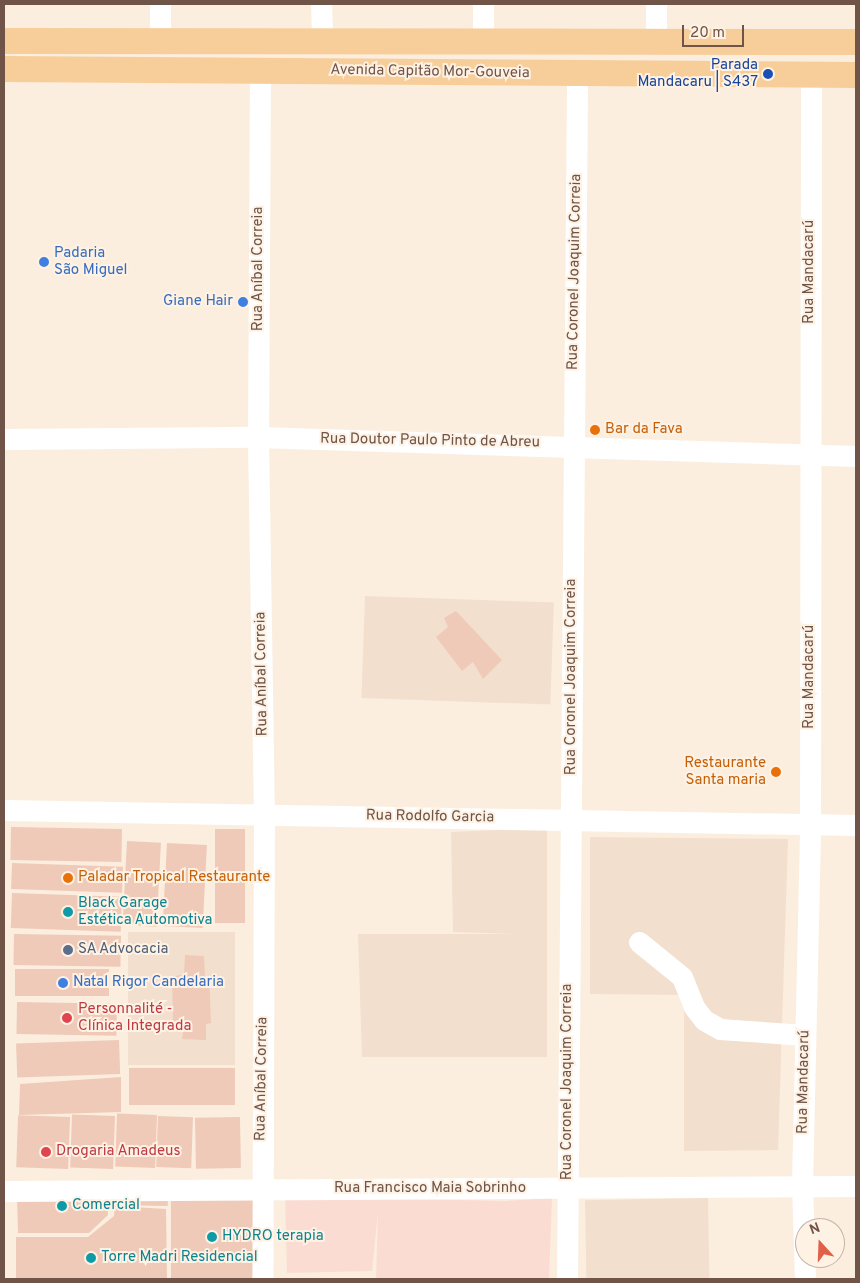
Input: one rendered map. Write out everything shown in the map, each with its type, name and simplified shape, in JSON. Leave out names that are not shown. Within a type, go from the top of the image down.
[{"type":"main road","name":"Avenida Capitão Mor-Gouveia","points":[[4,41],[856,42]]},
{"type":"main road","name":"Avenida Capitão Mor-Gouveia","points":[[4,69],[260,68],[577,74],[856,74]]},
{"type":"street","points":[[160,4],[160,41]]},
{"type":"street","points":[[321,4],[322,42]]},
{"type":"street","points":[[483,4],[483,42]]},
{"type":"street","points":[[656,4],[656,42]]},
{"type":"street","name":"Rua Aníbal Correia","points":[[260,68],[258,437],[264,815],[260,1190],[262,1279]]},
{"type":"street","name":"Rua Coronel Joaquim Correia","points":[[567,1279],[577,74]]},
{"type":"street","name":"Rua Mandacarú","points":[[804,1279],[802,1186],[810,824],[811,74]]},
{"type":"street","name":"Rua Doutor Paulo Pinto de Abreu","points":[[4,439],[258,437],[574,445],[856,456]]},
{"type":"street","name":"Rua Rodolfo Garcia","points":[[4,810],[856,825]]},
{"type":"street","points":[[639,942],[682,977],[694,1007],[704,1020],[720,1029],[805,1035]]},
{"type":"street","name":"Rua Francisco Maia Sobrinho","points":[[4,1191],[856,1186]]},
{"type":"shaded area","points":[[365,596],[554,603],[550,705],[361,698]]},
{"type":"shaded area","points":[[547,828],[547,1057],[362,1057],[358,934],[516,934],[453,932],[451,832]]},
{"type":"shaded area","points":[[590,837],[788,839],[778,1150],[684,1151],[684,995],[590,994]]},
{"type":"shaded area","points":[[128,932],[235,932],[235,1065],[128,1065]]},
{"type":"shaded area","points":[[285,1196],[505,1201],[552,1198],[549,1279],[376,1279],[378,1212],[372,1271],[287,1273]]},
{"type":"shaded area","points":[[708,1198],[709,1279],[586,1279],[585,1200]]},
{"type":"building","points":[[456,611],[502,660],[483,679],[473,662],[462,671],[436,637],[448,627],[444,618]]},
{"type":"building","points":[[11,827],[122,829],[121,862],[10,860]]},
{"type":"building","points":[[215,829],[245,829],[245,923],[215,923]]},
{"type":"building","points":[[127,841],[161,843],[157,927],[123,925]]},
{"type":"building","points":[[167,843],[207,845],[203,928],[163,926]]},
{"type":"building","name":"Paladar Tropical Restaurante","points":[[12,863],[123,867],[122,893],[11,889]]},
{"type":"building","name":"Black Garage Estética Automotiva","points":[[12,893],[122,897],[121,932],[11,928]]},
{"type":"building","name":"SA Advocacia","points":[[14,934],[121,936],[120,967],[13,965]]},
{"type":"building","points":[[185,955],[204,956],[205,977],[209,976],[211,1023],[206,1024],[206,1040],[182,1039],[185,1021],[173,1021],[172,977],[184,974]]},
{"type":"building","name":"Natal Rigor Candelaria","points":[[15,969],[109,969],[109,996],[15,996]]},
{"type":"building","name":"Personnalité - Clínica Integrada","points":[[17,1002],[117,1004],[116,1036],[16,1034]]},
{"type":"building","points":[[119,1040],[120,1074],[17,1078],[16,1044]]},
{"type":"building","points":[[129,1068],[235,1068],[235,1105],[129,1105]]},
{"type":"building","points":[[121,1077],[121,1112],[19,1115],[20,1084]]},
{"type":"building","points":[[72,1114],[115,1116],[113,1169],[70,1167]]},
{"type":"building","points":[[117,1114],[157,1115],[155,1168],[115,1167]]},
{"type":"building","points":[[18,1115],[70,1117],[68,1169],[16,1167]]},
{"type":"building","points":[[158,1116],[193,1117],[191,1168],[156,1167]]},
{"type":"building","points":[[240,1117],[241,1168],[196,1169],[195,1118]]},
{"type":"building","points":[[112,1194],[168,1195],[168,1206],[112,1205]]},
{"type":"building","name":"HYDRO terapia","points":[[171,1194],[253,1194],[253,1279],[171,1279]]},
{"type":"building","name":"Comercial","points":[[17,1196],[107,1197],[108,1215],[89,1233],[18,1233]]},
{"type":"building","name":"Torre Madri Residencial","points":[[115,1206],[166,1209],[167,1279],[16,1279],[16,1237],[88,1237],[114,1216]]},
{"type":"place","name":"Parada Mandacaru | S437","points":[[768,74]]},
{"type":"place","name":"Padaria São Miguel","points":[[44,262]]},
{"type":"place","name":"Giane Hair","points":[[243,302]]},
{"type":"place","name":"Bar da Fava","points":[[595,430]]},
{"type":"place","name":"Restaurante Santa maria","points":[[776,772]]},
{"type":"place","name":"Paladar Tropical Restaurante","points":[[68,878]]},
{"type":"place","name":"Black Garage Estética Automotiva","points":[[68,912]]},
{"type":"place","name":"SA Advocacia","points":[[68,950]]},
{"type":"place","name":"Natal Rigor Candelaria","points":[[63,983]]},
{"type":"place","name":"Personnalité - Clínica Integrada","points":[[67,1018]]},
{"type":"place","name":"Drogaria Amadeus","points":[[46,1152]]},
{"type":"place","name":"Comercial","points":[[62,1206]]},
{"type":"place","name":"HYDRO terapia","points":[[212,1237]]},
{"type":"place","name":"Torre Madri Residencial","points":[[91,1258]]}]
